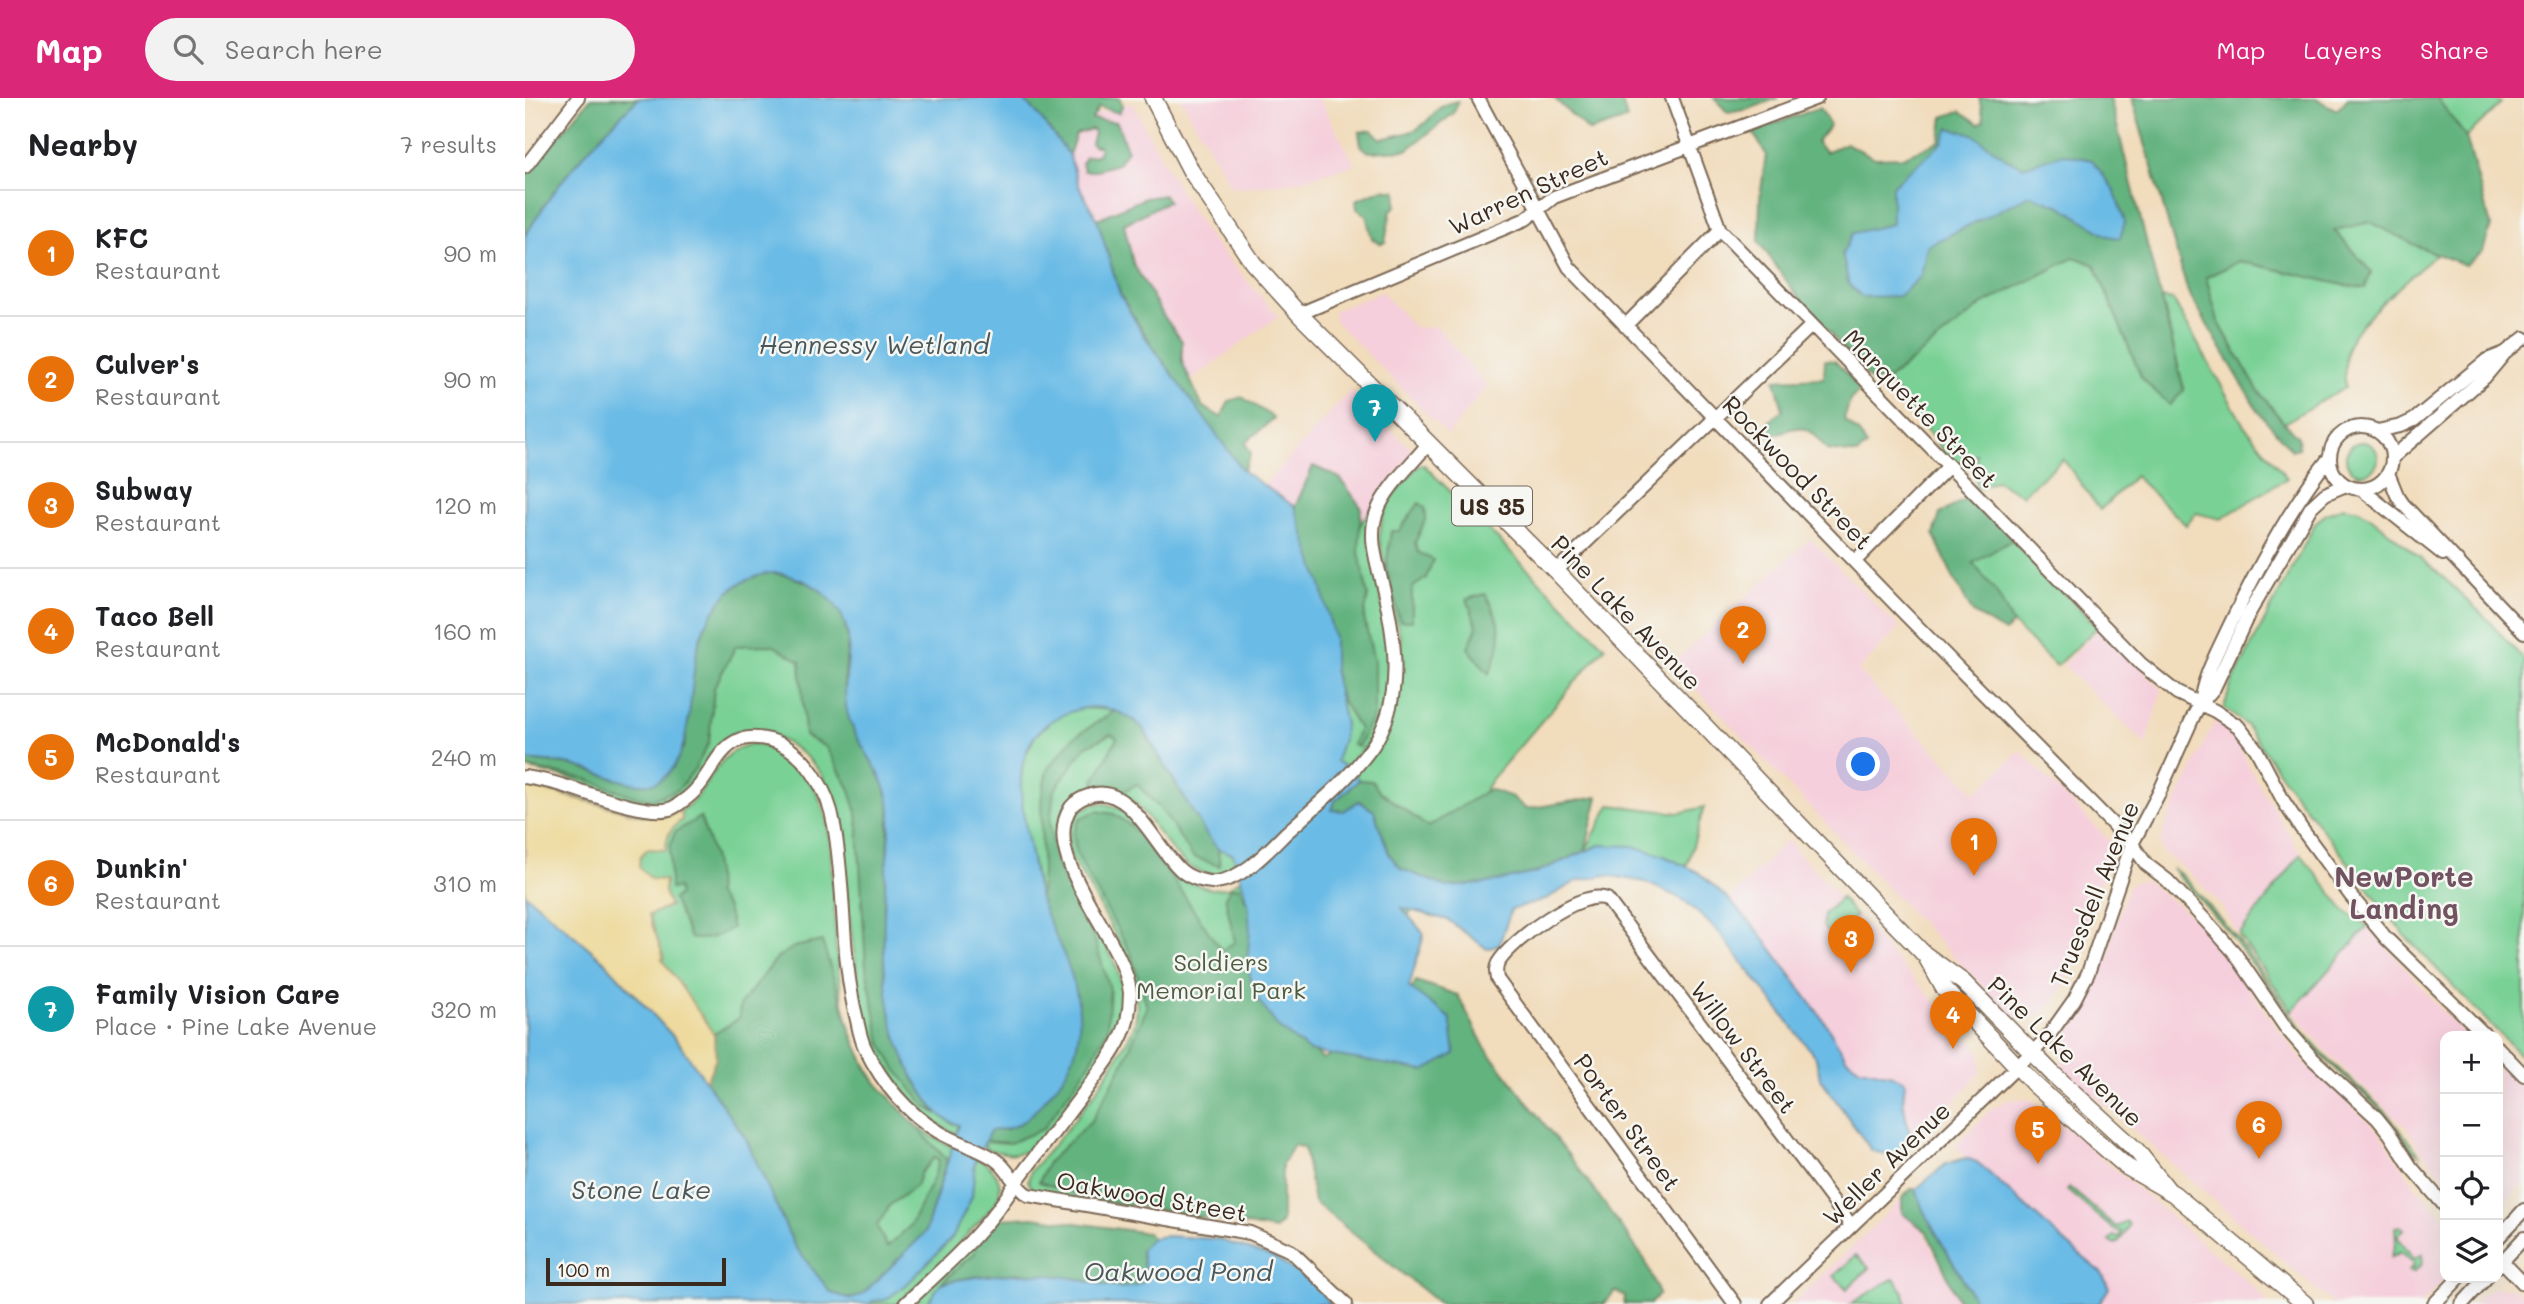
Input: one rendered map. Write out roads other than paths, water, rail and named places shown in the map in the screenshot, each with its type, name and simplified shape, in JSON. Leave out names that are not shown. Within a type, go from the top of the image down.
[{"type":"main road","name":"Pine Lake Avenue","points":[[1153,98],[1191,172],[1220,217],[1253,263],[1299,314],[1556,570],[1924,954],[1963,982],[2053,1074],[2137,1151],[2168,1190]]},
{"type":"main road","name":"Pine Lake Avenue","points":[[1924,954],[1945,990],[2017,1067],[2127,1167],[2168,1190],[2304,1303]]},
{"type":"street","points":[[525,167],[578,98]]},
{"type":"street","name":"Rockwood Street","points":[[1478,98],[1569,267],[2132,844],[2146,864],[2167,880],[2208,923],[2234,952],[2286,1028],[2313,1059],[2377,1118],[2411,1167],[2440,1200]]},
{"type":"street","name":"Marquette Street","points":[[1672,98],[1720,230],[2141,664],[2177,693],[2238,726],[2256,750],[2301,828],[2351,896],[2386,937],[2481,1031]]},
{"type":"street","name":"Warren Street","points":[[1299,314],[1526,219],[1554,197],[1817,98]]},
{"type":"street","points":[[1625,326],[1720,230]]},
{"type":"street","points":[[1556,570],[1811,326]]},
{"type":"street","points":[[2392,458],[2485,377],[2505,353],[2524,338]]},
{"type":"street","points":[[2459,564],[2437,550],[2361,489],[2346,485],[2334,473],[2330,457],[2334,444],[2345,431],[2362,427],[2377,431],[2414,420],[2487,360],[2505,353]]},
{"type":"street","points":[[2361,489],[2377,485],[2388,473],[2392,458],[2388,442],[2377,431]]},
{"type":"street","points":[[905,1304],[961,1250],[1006,1199],[1112,1054],[1126,1025],[1130,990],[1114,949],[1064,852],[1064,827],[1072,807],[1081,799],[1094,794],[1109,795],[1120,800],[1134,811],[1184,873],[1215,882],[1239,873],[1294,826],[1352,770],[1372,747],[1394,690],[1394,646],[1374,546],[1377,511],[1429,443]]},
{"type":"street","name":"Truesdell Avenue","points":[[2200,704],[2202,684],[2251,583],[2312,480],[2330,457]]},
{"type":"street","points":[[1855,561],[1949,466]]},
{"type":"street","points":[[2388,473],[2403,504],[2524,632]]},
{"type":"street","name":"Truesdell Avenue","points":[[2032,1052],[2050,1034],[2074,1000],[2088,973],[2132,844],[2200,704],[2214,688],[2248,615],[2311,507],[2326,495],[2346,485]]},
{"type":"street","name":"Oakwood Street","points":[[525,777],[648,810],[670,809],[699,787],[720,754],[740,739],[750,737],[773,740],[797,755],[820,782],[834,823],[852,1002],[864,1048],[883,1081],[908,1107],[925,1123],[955,1141],[981,1151],[1006,1168],[1022,1191],[1028,1195],[1250,1233],[1291,1251],[1346,1304]]},
{"type":"street","name":"Porter Street","points":[[1602,897],[1581,902],[1539,923],[1506,952],[1498,963],[1497,979],[1735,1304]]},
{"type":"street","name":"Willow Street","points":[[1602,897],[1613,905],[1633,936],[1851,1225]]},
{"type":"street","name":"Weller Avenue","points":[[1770,1304],[2032,1052]]},
{"type":"street","points":[[2503,1053],[2524,1075]]},
{"type":"street","points":[[2503,1233],[2524,1210]]},
{"type":"street","points":[[2503,1257],[2524,1238]]},
{"type":"street","points":[[2503,1265],[2524,1284]]},
{"type":"street","points":[[2434,1304],[2454,1283]]},
{"type":"street","points":[[2462,1304],[2481,1283]]},
{"type":"water","name":"Hennessy Wetland","points":[[639,98],[1021,98],[1034,110],[1069,155],[1079,186],[1097,219],[1120,294],[1141,331],[1243,471],[1295,507],[1321,585],[1334,638],[1334,673],[1345,724],[1336,761],[1351,770],[1359,780],[1335,801],[1332,810],[1344,811],[1359,801],[1374,811],[1389,854],[1401,869],[1447,887],[1483,884],[1535,873],[1600,845],[1633,846],[1664,856],[1698,872],[1759,932],[1824,1021],[1847,1059],[1860,1068],[1892,1075],[1905,1081],[1903,1102],[1911,1142],[1902,1151],[1894,1154],[1872,1151],[1820,1078],[1816,1058],[1719,932],[1684,900],[1645,882],[1606,875],[1577,881],[1546,899],[1511,910],[1499,945],[1487,949],[1448,920],[1402,908],[1424,934],[1409,987],[1450,1018],[1455,1054],[1424,1071],[1309,1051],[1278,1027],[1254,994],[1247,962],[1250,931],[1248,903],[1233,854],[1218,849],[1206,834],[1142,727],[1127,716],[1110,709],[1082,708],[1052,721],[1037,733],[1028,748],[1021,784],[1025,824],[1039,895],[1067,963],[1078,1001],[1078,1040],[1066,1073],[1031,1115],[1010,1128],[990,1131],[975,1163],[972,1197],[952,1238],[905,1286],[885,1300],[869,1304],[525,1304],[525,894],[604,961],[679,1043],[746,1139],[794,1245],[831,1293],[852,1299],[863,1294],[925,1233],[959,1125],[940,1115],[919,1086],[896,1036],[889,1009],[884,926],[889,802],[886,789],[849,719],[845,697],[848,637],[846,626],[829,598],[801,580],[773,573],[756,576],[740,584],[722,599],[704,628],[697,650],[686,734],[680,754],[672,769],[659,781],[640,784],[572,765],[525,760],[525,237],[536,217],[577,163]]},
{"type":"water","points":[[1949,128],[1973,134],[2005,158],[2023,167],[2063,154],[2092,160],[2114,190],[2125,222],[2120,238],[2107,236],[2061,206],[2030,195],[1927,246],[1921,276],[1899,296],[1862,297],[1849,285],[1842,254],[1853,233],[1892,224],[1892,186],[1942,143]]},
{"type":"water","points":[[1966,1158],[1977,1162],[2101,1272],[2109,1288],[2099,1304],[1977,1304],[1923,1210],[1916,1189],[1946,1164]]},
{"type":"water","name":"Oakwood Pond","points":[[1166,1236],[1217,1239],[1275,1258],[1314,1284],[1331,1304],[927,1304],[941,1283],[992,1275],[1060,1276],[1113,1287],[1130,1287],[1146,1280],[1141,1249],[1152,1238]]},
{"type":"place","name":"Family Vision Care","points":[[1375,442]]},
{"type":"place","name":"Culver's","points":[[1743,664]]},
{"type":"place","name":"KFC","points":[[1974,876]]},
{"type":"place","name":"Subway","points":[[1851,973]]},
{"type":"place","name":"Taco Bell","points":[[1953,1049]]},
{"type":"place","name":"Dunkin'","points":[[2259,1159]]},
{"type":"place","name":"McDonald's","points":[[2038,1164]]},
{"type":"district","name":"NewPorte Landing","points":[[2404,892]]},
{"type":"park label","name":"Soldiers Memorial Park","points":[[1221,975]]},
{"type":"water label","name":"Stone Lake","points":[[641,1189]]}]
